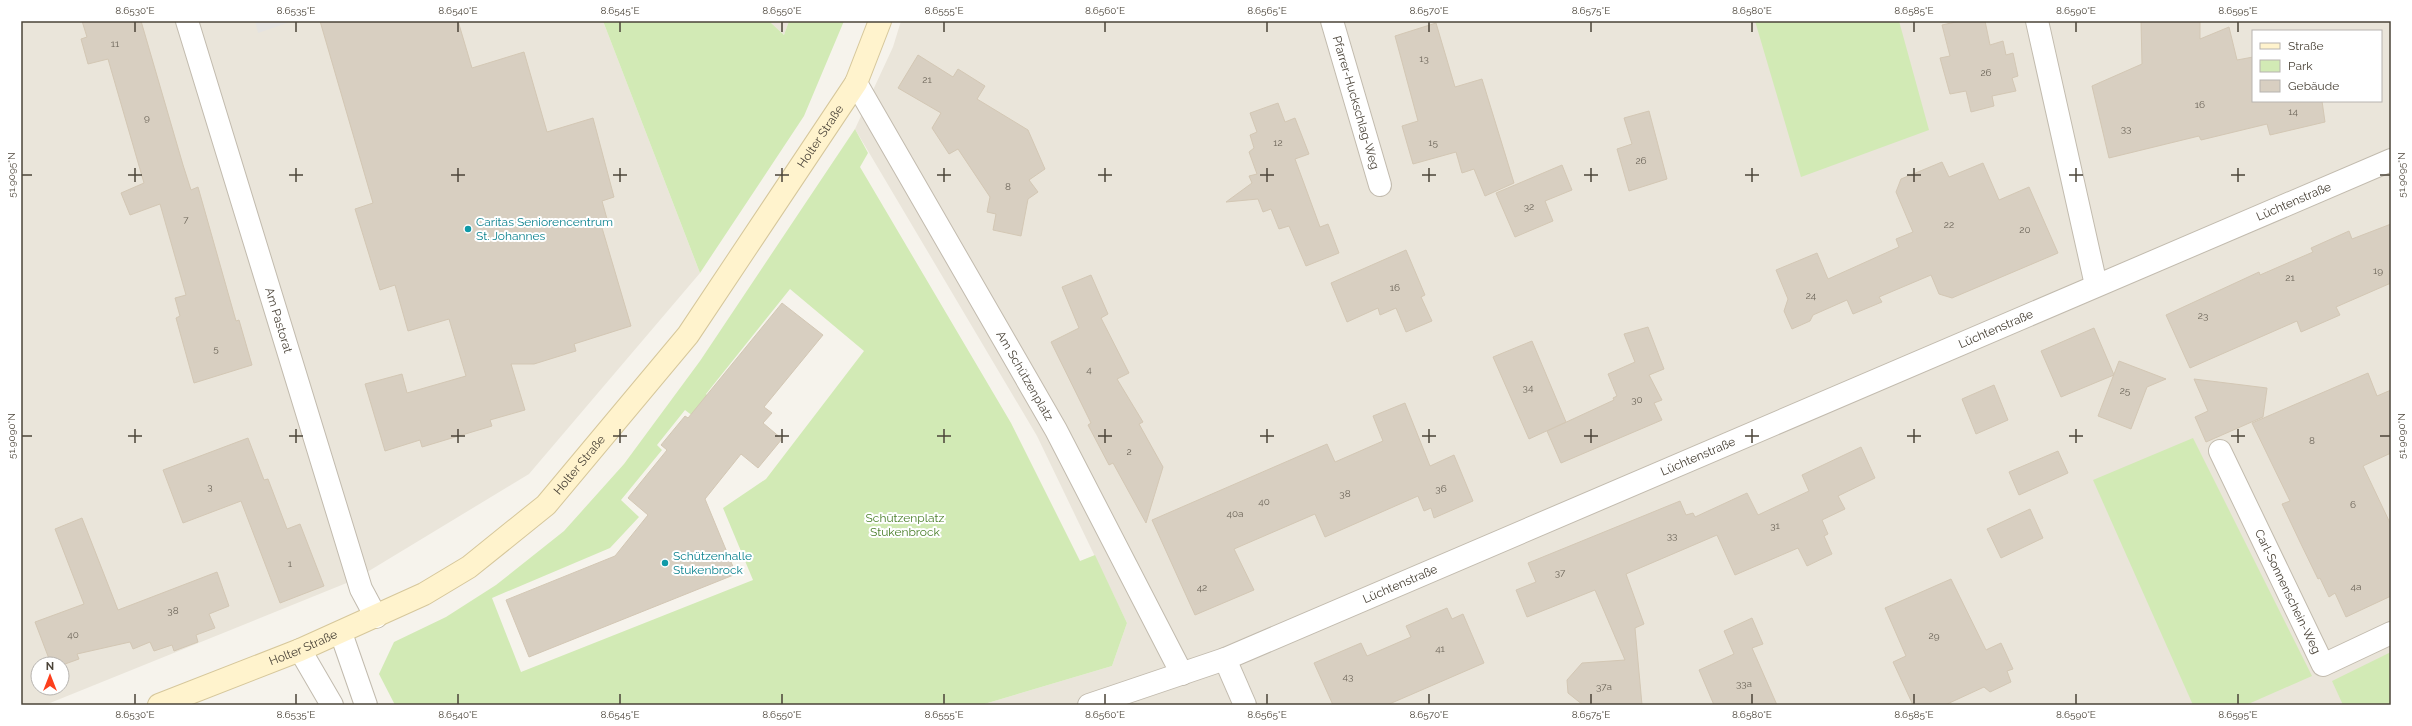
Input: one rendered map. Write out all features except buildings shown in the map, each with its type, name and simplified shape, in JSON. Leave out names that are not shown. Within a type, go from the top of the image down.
[{"type":"street","name":"Am Pastorat","points":[[187,21],[361,589],[376,617]]},
{"type":"street","name":"Holter Straße","points":[[159,705],[342,633],[424,594],[469,567],[546,505],[688,335],[856,83],[880,21]]},
{"type":"street","name":"Pfarrer-Huckschlag-Weg","points":[[1332,21],[1380,185]]},
{"type":"street","points":[[2037,21],[2096,285]]},
{"type":"street","name":"Am Schützenplatz","points":[[856,83],[1056,430],[1182,674]]},
{"type":"street","name":"Lüchtenstraße","points":[[1089,705],[1225,659],[2391,160]]},
{"type":"street","name":"Carl-Sonnenschein-Weg","points":[[2220,451],[2323,665],[2391,633]]},
{"type":"street","points":[[342,633],[366,705]]},
{"type":"street","points":[[300,650],[332,705]]},
{"type":"street","points":[[1225,659],[1245,705]]},
{"type":"shaded area","points":[[21,21],[603,21],[700,273],[529,474],[354,580],[70,695],[70,656],[30,656],[30,696],[67,696],[45,705],[21,705]]},
{"type":"shaded area","points":[[255,21],[293,21],[258,33]]},
{"type":"shaded area","points":[[769,21],[789,21],[784,35]]},
{"type":"shaded area","points":[[901,21],[2391,21],[2391,705],[981,705],[1112,666],[1127,623],[1037,436],[855,129],[893,47]]},
{"type":"green space","points":[[603,21],[769,21],[784,35],[789,21],[844,21],[804,116],[700,273]]},
{"type":"green space","points":[[1755,21],[1899,21],[1929,130],[1801,177]]},
{"type":"green space","name":"Schützenplatz Stukenbrock","points":[[855,129],[868,153],[860,167],[1011,423],[1080,561],[1095,555],[1127,623],[1112,666],[981,705],[395,705],[379,674],[394,642],[446,617],[496,585],[564,531],[624,464],[700,361]],"holes":[[[790,289],[864,351],[766,479],[723,508],[753,580],[521,672],[492,598],[610,548],[639,517],[621,500],[662,450],[657,445],[685,410],[702,423],[717,405],[706,394]]]},
{"type":"green space","points":[[2193,438],[2312,676],[2246,705],[2193,705],[2093,480]]},
{"type":"green space","points":[[2391,652],[2391,705],[2343,705],[2332,681]]},
{"type":"place","name":"Caritas Seniorencentrum St. Johannes","points":[[468,229]]},
{"type":"place","name":"Schützenhalle Stukenbrock","points":[[665,563]]}]
